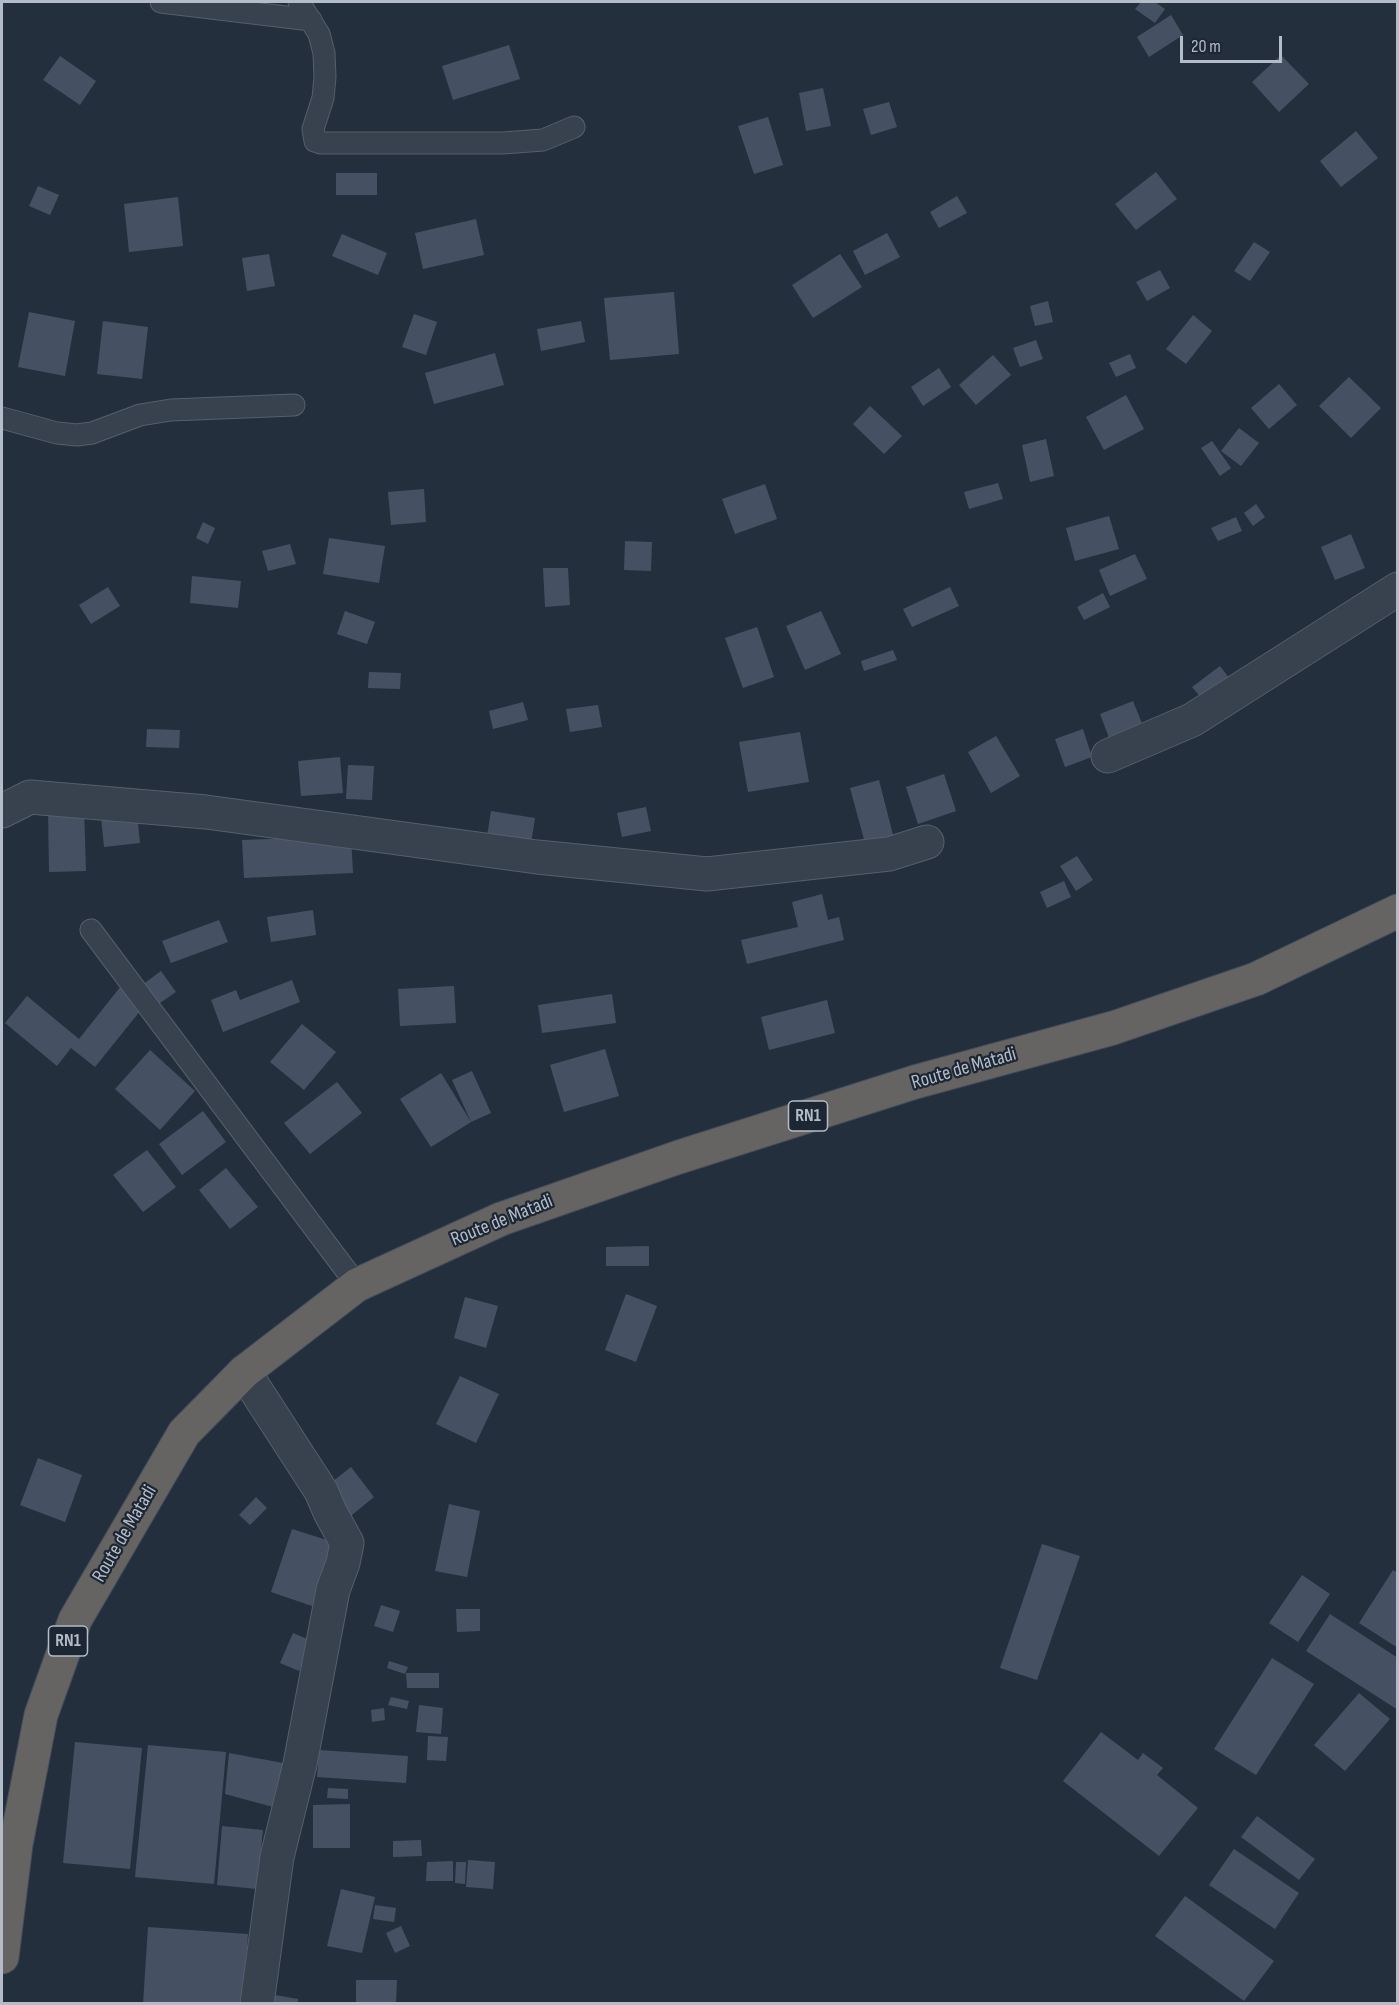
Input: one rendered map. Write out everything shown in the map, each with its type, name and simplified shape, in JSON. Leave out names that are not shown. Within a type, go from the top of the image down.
[{"type":"highway","name":"Route de Matadi","points":[[2,1957],[16,1844],[41,1715],[75,1620],[184,1433],[244,1372],[357,1285],[501,1219],[679,1156],[915,1082],[1113,1028],[1256,980],[1398,911]]},
{"type":"street","points":[[1108,756],[1192,720],[1398,589]]},
{"type":"street","points":[[2,811],[30,797],[195,811],[537,857],[707,874],[889,854],[927,842]]},
{"type":"street","points":[[244,1372],[321,1491],[347,1543],[343,1563],[333,1590],[300,1764],[277,1857],[257,2004]]},
{"type":"lane","points":[[161,2],[311,20]]},
{"type":"lane","points":[[299,2],[319,34],[324,53],[323,98],[313,129],[315,141],[321,143],[503,144],[543,140],[573,127]]},
{"type":"lane","points":[[2,418],[57,433],[77,435],[92,433],[140,415],[171,410],[294,405]]},
{"type":"lane","points":[[92,930],[357,1285]]},
{"type":"building","points":[[1141,2],[1155,2],[1165,9],[1155,23],[1135,9]]},
{"type":"building","points":[[1171,15],[1183,35],[1149,57],[1137,37]]},
{"type":"building","points":[[509,45],[520,79],[453,100],[442,66]]},
{"type":"building","points":[[1281,55],[1309,84],[1279,112],[1252,82]]},
{"type":"building","points":[[60,56],[96,81],[80,105],[43,80]]},
{"type":"building","points":[[823,88],[831,126],[806,131],[799,93]]},
{"type":"building","points":[[889,102],[897,127],[871,135],[863,109]]},
{"type":"building","points":[[768,117],[783,165],[754,174],[738,126]]},
{"type":"building","points":[[1356,131],[1378,158],[1341,187],[1320,161]]},
{"type":"building","points":[[1156,172],[1177,199],[1136,230],[1115,204]]},
{"type":"building","points":[[336,173],[377,173],[377,195],[336,195]]},
{"type":"building","points":[[38,186],[59,195],[50,215],[29,206]]},
{"type":"building","points":[[957,196],[967,213],[939,228],[930,212]]},
{"type":"building","points":[[178,197],[183,246],[129,252],[124,204]]},
{"type":"building","points":[[476,219],[484,255],[423,269],[415,233]]},
{"type":"building","points":[[887,233],[900,257],[865,275],[853,251]]},
{"type":"building","points":[[342,234],[387,253],[378,275],[332,256]]},
{"type":"building","points":[[1254,242],[1270,252],[1250,281],[1234,271]]},
{"type":"building","points":[[269,254],[275,286],[247,291],[242,258]]},
{"type":"building","points":[[840,254],[862,287],[813,318],[792,285]]},
{"type":"building","points":[[1160,270],[1170,288],[1147,301],[1136,282]]},
{"type":"building","points":[[674,292],[679,354],[610,360],[604,298]]},
{"type":"building","points":[[1048,301],[1053,322],[1035,326],[1030,306]]},
{"type":"building","points":[[29,312],[75,321],[65,376],[18,367]]},
{"type":"building","points":[[414,314],[437,322],[426,355],[402,347]]},
{"type":"building","points":[[1193,315],[1212,331],[1186,364],[1166,349]]},
{"type":"building","points":[[103,321],[148,327],[142,379],[97,374]]},
{"type":"building","points":[[581,321],[585,342],[541,351],[537,329]]},
{"type":"building","points":[[1036,340],[1043,359],[1020,367],[1013,348]]},
{"type":"building","points":[[495,353],[504,385],[434,404],[425,373]]},
{"type":"building","points":[[1130,354],[1136,368],[1116,377],[1109,363]]},
{"type":"building","points":[[993,355],[1011,375],[976,405],[959,385]]},
{"type":"building","points":[[939,368],[951,387],[923,406],[911,387]]},
{"type":"building","points":[[1349,377],[1381,408],[1351,438],[1319,406]]},
{"type":"building","points":[[1279,384],[1297,405],[1269,429],[1251,408]]},
{"type":"building","points":[[1126,395],[1144,429],[1104,450],[1086,417]]},
{"type":"building","points":[[870,406],[902,436],[884,454],[853,424]]},
{"type":"building","points":[[1239,428],[1259,443],[1241,466],[1221,451]]},
{"type":"building","points":[[1046,439],[1054,476],[1030,482],[1022,445]]},
{"type":"building","points":[[1212,441],[1231,468],[1220,476],[1201,448]]},
{"type":"building","points":[[998,483],[1003,499],[969,509],[964,492]]},
{"type":"building","points":[[765,484],[777,519],[735,534],[722,499]]},
{"type":"building","points":[[424,489],[426,522],[391,525],[388,492]]},
{"type":"building","points":[[1256,504],[1265,517],[1253,526],[1244,513]]},
{"type":"building","points":[[1109,516],[1119,549],[1075,561],[1066,528]]},
{"type":"building","points":[[1236,517],[1242,531],[1218,541],[1211,528]]},
{"type":"building","points":[[203,522],[215,528],[208,544],[196,538]]},
{"type":"building","points":[[1351,534],[1365,568],[1335,580],[1321,547]]},
{"type":"building","points":[[329,538],[385,546],[379,583],[323,574]]},
{"type":"building","points":[[625,541],[652,542],[651,571],[624,570]]},
{"type":"building","points":[[290,544],[296,564],[268,571],[262,551]]},
{"type":"building","points":[[1135,554],[1147,579],[1110,596],[1099,570]]},
{"type":"building","points":[[543,568],[568,568],[570,605],[545,607]]},
{"type":"building","points":[[192,576],[241,581],[238,608],[190,603]]},
{"type":"building","points":[[108,587],[120,606],[91,624],[79,605]]},
{"type":"building","points":[[950,587],[959,606],[912,627],[903,609]]},
{"type":"building","points":[[1103,593],[1110,607],[1084,620],[1077,607]]},
{"type":"building","points":[[345,611],[375,622],[367,644],[337,634]]},
{"type":"building","points":[[821,611],[841,654],[805,670],[786,626]]},
{"type":"building","points":[[757,627],[774,677],[743,688],[725,638]]},
{"type":"building","points":[[893,650],[897,660],[864,671],[861,661]]},
{"type":"building","points":[[1220,666],[1230,679],[1203,700],[1192,687]]},
{"type":"building","points":[[369,672],[401,673],[400,689],[368,688]]},
{"type":"building","points":[[1133,701],[1145,731],[1111,743],[1100,714]]},
{"type":"building","points":[[523,702],[528,720],[493,729],[489,711]]},
{"type":"building","points":[[598,705],[602,727],[570,732],[566,709]]},
{"type":"building","points":[[147,729],[180,730],[179,748],[146,747]]},
{"type":"building","points":[[1083,729],[1092,757],[1065,767],[1055,739]]},
{"type":"building","points":[[800,732],[809,782],[748,792],[739,742]]},
{"type":"building","points":[[996,736],[1020,776],[991,793],[968,752]]},
{"type":"building","points":[[340,757],[343,793],[301,796],[298,761]]},
{"type":"building","points":[[348,765],[374,766],[372,800],[346,799]]},
{"type":"building","points":[[944,774],[956,811],[918,824],[906,787]]},
{"type":"building","points":[[879,780],[893,835],[865,843],[850,788]]},
{"type":"building","points":[[646,807],[651,831],[622,837],[617,813]]},
{"type":"building","points":[[84,808],[86,871],[49,872],[48,809]]},
{"type":"building","points":[[491,811],[535,818],[530,850],[486,843]]},
{"type":"building","points":[[137,814],[140,843],[104,847],[101,817]]},
{"type":"building","points":[[351,836],[353,873],[244,878],[242,840]]},
{"type":"building","points":[[1077,856],[1093,880],[1076,891],[1060,866]]},
{"type":"building","points":[[1064,881],[1071,897],[1047,908],[1040,892]]},
{"type":"building","points":[[822,894],[828,920],[839,917],[844,940],[747,964],[741,940],[798,927],[792,902]]},
{"type":"building","points":[[313,910],[316,935],[271,942],[267,917]]},
{"type":"building","points":[[219,920],[228,942],[171,963],[162,941]]},
{"type":"building","points":[[161,971],[176,992],[157,1005],[142,985]]},
{"type":"building","points":[[292,980],[300,1002],[223,1032],[211,1000],[236,990],[240,1000]]},
{"type":"building","points":[[121,986],[145,1005],[95,1067],[71,1048],[57,1066],[5,1023],[27,996],[79,1039]]},
{"type":"building","points":[[454,986],[456,1023],[400,1026],[398,989]]},
{"type":"building","points":[[612,994],[616,1023],[542,1033],[538,1005]]},
{"type":"building","points":[[827,1000],[835,1033],[769,1050],[761,1017]]},
{"type":"building","points":[[302,1024],[336,1052],[304,1090],[270,1062]]},
{"type":"building","points":[[605,1049],[619,1096],[564,1112],[550,1065]]},
{"type":"building","points":[[150,1050],[195,1091],[160,1130],[115,1089]]},
{"type":"building","points":[[472,1071],[491,1113],[471,1122],[452,1080]]},
{"type":"building","points":[[441,1073],[471,1122],[431,1147],[400,1099]]},
{"type":"building","points":[[337,1082],[362,1113],[310,1154],[284,1123]]},
{"type":"building","points":[[203,1111],[226,1142],[182,1175],[159,1144]]},
{"type":"building","points":[[147,1150],[176,1187],[143,1212],[113,1175]]},
{"type":"building","points":[[226,1168],[258,1207],[230,1229],[199,1190]]},
{"type":"building","points":[[649,1246],[649,1266],[606,1266],[606,1247]]},
{"type":"building","points":[[626,1294],[657,1306],[636,1362],[605,1350]]},
{"type":"building","points":[[465,1297],[498,1306],[486,1348],[454,1338]]},
{"type":"building","points":[[460,1376],[499,1394],[476,1443],[436,1424]]},
{"type":"building","points":[[38,1458],[82,1475],[65,1522],[20,1505]]},
{"type":"building","points":[[351,1467],[374,1497],[347,1519],[323,1489]]},
{"type":"building","points":[[256,1497],[267,1508],[250,1525],[239,1515]]},
{"type":"building","points":[[449,1504],[480,1511],[467,1577],[435,1571]]},
{"type":"building","points":[[292,1529],[333,1542],[312,1606],[271,1592]]},
{"type":"building","points":[[1042,1544],[1080,1556],[1037,1680],[1000,1668]]},
{"type":"building","points":[[1393,1570],[1398,1573],[1398,1648],[1359,1623]]},
{"type":"building","points":[[1302,1575],[1330,1594],[1298,1642],[1269,1623]]},
{"type":"building","points":[[381,1605],[400,1611],[393,1632],[374,1626]]},
{"type":"building","points":[[456,1609],[480,1609],[480,1631],[457,1632]]},
{"type":"building","points":[[1330,1614],[1398,1658],[1398,1710],[1306,1651]]},
{"type":"building","points":[[293,1633],[312,1641],[299,1671],[280,1663]]},
{"type":"building","points":[[1272,1658],[1314,1684],[1256,1775],[1214,1749]]},
{"type":"building","points":[[389,1661],[408,1667],[405,1674],[387,1668]]},
{"type":"building","points":[[406,1673],[439,1673],[439,1688],[407,1688]]},
{"type":"building","points":[[1359,1693],[1390,1719],[1345,1771],[1314,1745]]},
{"type":"building","points":[[391,1697],[409,1701],[407,1709],[388,1705]]},
{"type":"building","points":[[419,1705],[443,1708],[441,1734],[416,1732]]},
{"type":"building","points":[[384,1708],[385,1720],[372,1722],[371,1710]]},
{"type":"building","points":[[1101,1732],[1138,1760],[1143,1753],[1163,1768],[1157,1775],[1198,1808],[1159,1856],[1063,1781]]},
{"type":"building","points":[[428,1736],[448,1737],[446,1761],[427,1760]]},
{"type":"building","points":[[75,1742],[142,1748],[130,1869],[63,1863]]},
{"type":"building","points":[[148,1745],[226,1752],[214,1884],[135,1877]]},
{"type":"building","points":[[319,1750],[408,1756],[406,1783],[317,1777]]},
{"type":"building","points":[[229,1753],[283,1763],[273,1807],[225,1794]]},
{"type":"building","points":[[328,1788],[348,1789],[348,1799],[327,1798]]},
{"type":"building","points":[[350,1804],[350,1848],[313,1848],[313,1805]]},
{"type":"building","points":[[1257,1816],[1315,1859],[1299,1880],[1241,1837]]},
{"type":"building","points":[[222,1826],[263,1830],[257,1889],[217,1885]]},
{"type":"building","points":[[421,1840],[422,1856],[393,1857],[393,1841]]},
{"type":"building","points":[[1234,1849],[1299,1893],[1275,1929],[1209,1885]]},
{"type":"building","points":[[468,1860],[495,1862],[493,1889],[466,1887]]},
{"type":"building","points":[[453,1861],[453,1881],[426,1881],[427,1862]]},
{"type":"building","points":[[456,1862],[466,1862],[465,1884],[455,1883]]},
{"type":"building","points":[[341,1889],[375,1897],[362,1953],[327,1946]]},
{"type":"building","points":[[1185,1896],[1274,1961],[1244,2001],[1155,1936]]},
{"type":"building","points":[[375,1905],[396,1908],[394,1922],[373,1919]]},
{"type":"building","points":[[401,1926],[410,1946],[395,1953],[386,1933]]},
{"type":"building","points":[[148,1927],[248,1934],[243,2004],[143,2004]]},
{"type":"building","points":[[356,1980],[397,1980],[396,2004],[356,2004]]},
{"type":"building","points":[[275,1995],[298,1999],[298,2004],[274,2004]]}]
